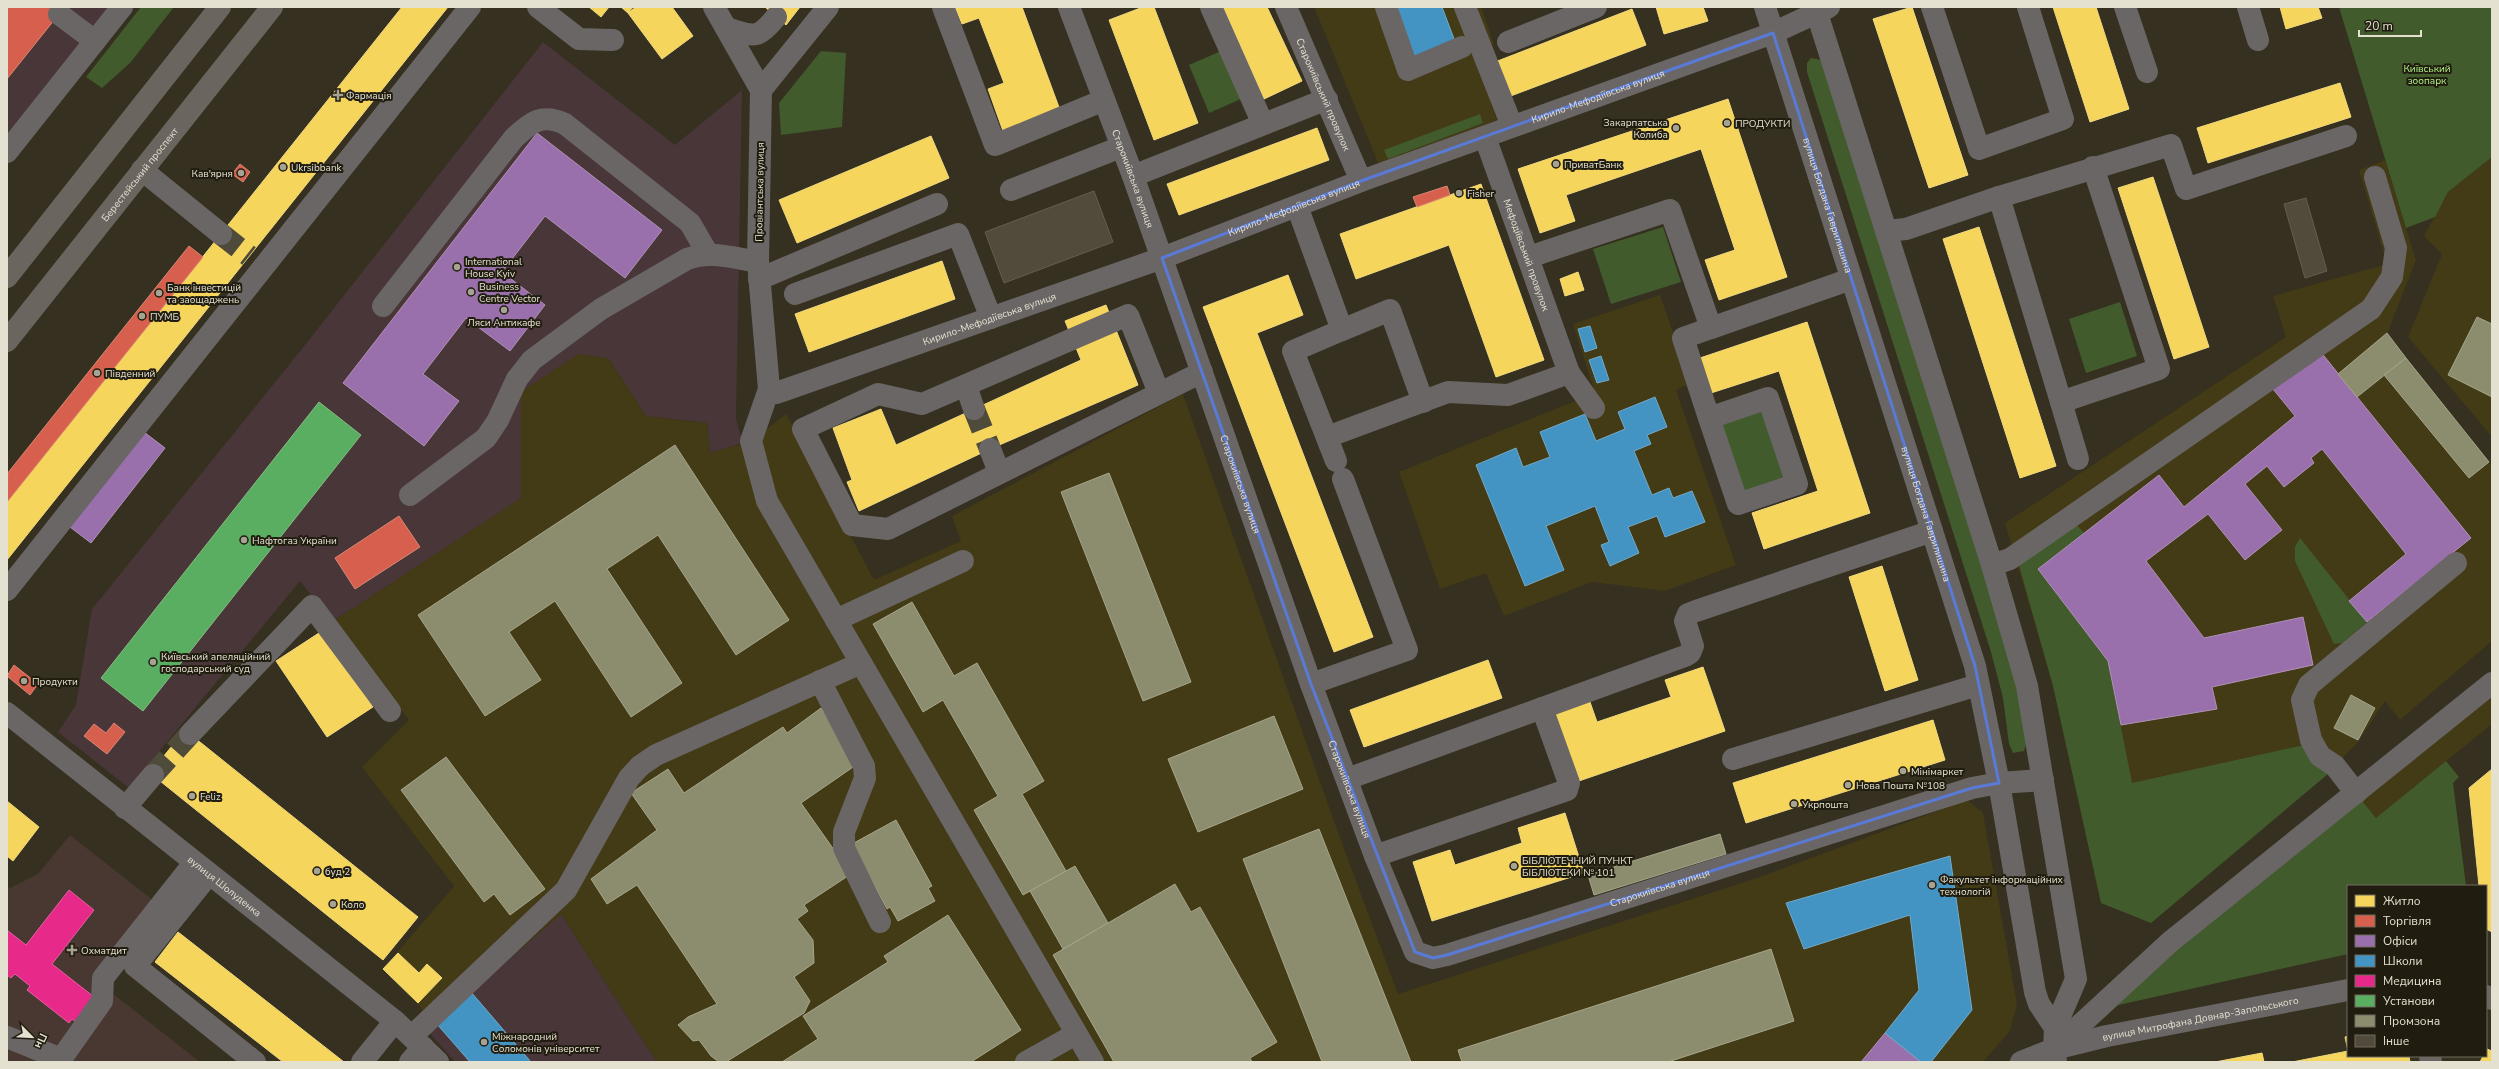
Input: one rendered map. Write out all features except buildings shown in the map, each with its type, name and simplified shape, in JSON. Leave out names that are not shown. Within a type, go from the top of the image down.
[{"type":"main road","points":[[7,277],[220,7]]},
{"type":"main road","name":"Берестейський проспект","points":[[7,341],[272,7]]},
{"type":"street","points":[[7,152],[122,7]]},
{"type":"street","points":[[7,590],[256,262],[470,7]]},
{"type":"street","points":[[538,7],[579,39],[613,40]]},
{"type":"street","points":[[714,7],[761,90],[828,7]]},
{"type":"street","points":[[943,7],[995,145],[1104,100]]},
{"type":"street","name":"Старокиївська вулиця","points":[[1069,7],[1133,176],[1311,684],[1375,856],[1415,952],[1433,958],[1972,788],[1999,783],[2043,780]]},
{"type":"street","points":[[1211,7],[1263,124]]},
{"type":"street","name":"Старокиївський провулок","points":[[1286,7],[1327,99],[1361,181]]},
{"type":"street","points":[[1386,7],[1408,70],[1462,47]]},
{"type":"street","points":[[1465,7],[1512,126]]},
{"type":"street","points":[[1508,42],[1562,13],[1596,7]]},
{"type":"street","name":"вулиця Богдана Гаврилишина","points":[[1765,7],[1975,666],[1999,783],[2035,992],[2055,1046]]},
{"type":"street","points":[[1932,7],[1979,149],[2063,119],[2028,7]]},
{"type":"street","points":[[2125,7],[2147,72]]},
{"type":"street","points":[[2248,7],[2258,40]]},
{"type":"street","points":[[1821,9],[1886,231],[1992,566],[2026,686],[2076,979],[2055,1046]]},
{"type":"street","name":"Кирило-Мефодіївська вулиця","points":[[769,389],[776,393],[782,391],[1162,258],[1361,181],[1773,34],[1821,9]]},
{"type":"street","points":[[59,14],[95,41]]},
{"type":"street","points":[[726,28],[751,35],[765,32],[776,17]]},
{"type":"street","name":"Провіантська вулиця","points":[[761,90],[758,270],[769,389]]},
{"type":"street","points":[[1133,176],[1327,99]]},
{"type":"street","points":[[383,306],[514,138],[525,127],[540,119],[552,118],[565,124],[690,222],[708,254]]},
{"type":"street","points":[[1886,231],[1906,229],[1999,197],[2171,145],[2186,189],[2346,136]]},
{"type":"street","name":"Мефодіївський провулок","points":[[1485,137],[1529,257],[1569,373],[1594,408]]},
{"type":"street","points":[[1011,190],[1121,147]]},
{"type":"street","points":[[2061,402],[2159,369],[2093,168]]},
{"type":"street","points":[[142,170],[221,234]]},
{"type":"street","points":[[1992,566],[2010,559],[2371,309],[2392,277],[2396,248],[2375,177]]},
{"type":"street","points":[[1999,197],[2078,459]]},
{"type":"street","points":[[410,495],[486,438],[498,420],[517,379],[532,360],[601,309],[687,258],[708,254],[758,270],[938,204]]},
{"type":"street","points":[[1297,206],[1342,330]]},
{"type":"street","points":[[1529,257],[1670,210],[1711,328]]},
{"type":"street","points":[[795,294],[958,234],[991,318]]},
{"type":"street","points":[[1709,418],[1768,398],[1797,484],[1738,504],[1709,418],[1683,338],[1851,279]]},
{"type":"street","points":[[1311,684],[1407,650],[1293,350],[1390,310],[1423,402]]},
{"type":"street","points":[[1159,393],[1128,315],[922,404],[878,394],[803,429],[852,525],[888,529],[999,472],[1202,372]]},
{"type":"street","points":[[1327,437],[1448,392],[1508,395],[1569,373]]},
{"type":"street","points":[[966,386],[974,409]]},
{"type":"street","points":[[769,389],[751,441],[767,501],[1093,1062]]},
{"type":"street","points":[[990,449],[999,472]]},
{"type":"street","points":[[1347,779],[1685,656],[1690,653],[1693,646],[1685,621],[1688,614],[1932,531]]},
{"type":"street","points":[[836,620],[963,561]]},
{"type":"street","points":[[2356,793],[2335,766],[2320,756],[2311,740],[2302,700],[2309,685],[2456,563]]},
{"type":"street","points":[[190,734],[312,606],[390,711]]},
{"type":"street","points":[[421,1052],[566,890],[629,778],[640,766],[656,755],[861,663]]},
{"type":"street","points":[[820,681],[864,766],[865,778],[844,832],[843,841],[844,848],[880,922]]},
{"type":"street","points":[[2021,1062],[2055,1046],[2170,942],[2492,684]]},
{"type":"street","points":[[1733,759],[1978,685]]},
{"type":"street","points":[[1375,856],[1567,790],[1569,783],[1542,708]]},
{"type":"street","name":"вулиця Шолуденка","points":[[7,713],[395,1021],[421,1052]]},
{"type":"street","points":[[125,808],[153,775]]},
{"type":"street","points":[[7,1037],[60,1061],[102,1002],[103,978],[201,868]]},
{"type":"street","points":[[201,868],[135,966],[255,1062]]},
{"type":"street","name":"вулиця Митрофана Довнар-Запольського","points":[[2055,1046],[2347,990]]},
{"type":"street","points":[[362,1062],[395,1021]]},
{"type":"street","points":[[1026,1062],[1076,1034]]},
{"type":"highlighted area","points":[[1773,33],[1975,666],[1999,783],[1972,788],[1447,955],[1433,958],[1415,952],[1311,684],[1162,258],[1361,181]]},
{"type":"shaded area","points":[[7,7],[117,7],[7,147]]},
{"type":"shaded area","points":[[1314,7],[1481,7],[1494,44],[1473,53],[1497,120],[1379,165]]},
{"type":"shaded area","points":[[543,42],[675,145],[742,90],[736,419],[743,443],[710,453],[707,423],[646,416],[608,358],[521,392],[522,498],[332,622],[300,581],[129,788],[58,732],[76,705],[92,609],[301,350]]},
{"type":"shaded area","points":[[2492,157],[2492,437],[2408,337],[2442,254],[2424,236],[2448,192]]},
{"type":"shaded area","points":[[2385,160],[2416,260],[2387,334],[2492,466],[2492,641],[2400,720],[2385,701],[2358,742],[2335,766],[2151,923],[2101,903],[2053,686],[2005,523],[2286,337],[2273,296],[2387,264],[2359,170]]},
{"type":"shaded area","points":[[1660,295],[1691,383],[1676,390],[1736,565],[1665,591],[1592,582],[1504,616],[1486,573],[1440,589],[1399,472],[1595,393],[1573,324]]},
{"type":"shaded area","points":[[578,354],[608,358],[646,416],[707,423],[710,453],[751,441],[786,414],[874,580],[961,541],[952,516],[1183,394],[1335,824],[1398,994],[1757,878],[1967,800],[1983,813],[2017,1004],[2010,1031],[1983,1062],[1919,1062],[1885,1033],[1861,1062],[657,1062],[561,914],[436,1023],[383,969],[454,886],[362,767],[409,720],[332,622],[521,498],[521,392]]},
{"type":"shaded area","points":[[2492,690],[2492,724],[2376,818],[2359,797]]},
{"type":"shaded area","name":"Охматдит","points":[[70,835],[168,912],[107,989],[200,1062],[7,1062],[7,886],[10,888],[38,874]]},
{"type":"shaded area","points":[[561,914],[657,1062],[455,1062],[427,1030]]},
{"type":"green space","points":[[141,7],[174,7],[130,63],[102,88],[86,77]]},
{"type":"green space","name":"Київський зоопарк","points":[[2339,7],[2492,7],[2492,157],[2448,192],[2435,217],[2406,228]]},
{"type":"green space","points":[[821,51],[846,53],[842,127],[781,135],[779,103]]},
{"type":"green space","points":[[1221,51],[1241,99],[1209,113],[1189,65]]},
{"type":"green space","points":[[1811,58],[1821,60],[2008,638],[2029,735],[2024,751],[2013,753],[2009,744],[2003,698],[1991,652],[1807,72],[1807,63]]},
{"type":"green space","points":[[1480,114],[1483,123],[1388,159],[1384,150]]},
{"type":"green space","points":[[1663,227],[1681,282],[1611,304],[1593,249]]},
{"type":"green space","points":[[2120,302],[2137,356],[2086,373],[2069,319]]},
{"type":"green space","points":[[1762,408],[1786,476],[1744,491],[1720,423]]},
{"type":"green space","points":[[2077,525],[2084,533],[2038,569],[2108,661],[2132,783],[2304,745],[2328,774],[2151,923],[2101,903],[2053,686],[2019,565]]},
{"type":"green space","points":[[2300,538],[2367,622],[2342,643],[2334,644],[2295,561],[2295,547]]},
{"type":"green space","points":[[2446,761],[2459,777],[2453,783],[2466,885],[2347,885],[2347,954],[2114,1006],[2115,996],[2359,797],[2376,818]]},
{"type":"tunnel","points":[[221,234],[249,256]]},
{"type":"tunnel","points":[[974,409],[990,449]]},
{"type":"tunnel","points":[[153,775],[190,734]]},
{"type":"place","name":"Фармація","points":[[338,95]]},
{"type":"place","name":"ПРОДУКТИ","points":[[1727,123]]},
{"type":"place","name":"Закарпатська Колиба","points":[[1676,128]]},
{"type":"place","name":"ПриватБанк","points":[[1556,164]]},
{"type":"place","name":"Ukrsibbank","points":[[283,167]]},
{"type":"place","name":"Кав'ярня","points":[[241,173]]},
{"type":"place","name":"Fisher","points":[[1459,193]]},
{"type":"place","name":"International House Kyiv","points":[[457,267]]},
{"type":"place","name":"Business Centre Vector","points":[[471,292]]},
{"type":"place","name":"Банк інвестицій та заощаджень","points":[[159,293]]},
{"type":"place","name":"Ляси Антикафе","points":[[504,310]]},
{"type":"place","name":"ПУМБ","points":[[142,316]]},
{"type":"place","name":"Південний","points":[[97,373]]},
{"type":"place","name":"Нафтогаз України","points":[[244,540]]},
{"type":"place","name":"Київський апеляційний господарський суд","points":[[153,662]]},
{"type":"place","name":"Продукти","points":[[24,681]]},
{"type":"place","name":"Мінімаркет","points":[[1903,771]]},
{"type":"place","name":"Нова Пошта №108","points":[[1848,785]]},
{"type":"place","name":"Feliz","points":[[192,796]]},
{"type":"place","name":"Укрпошта","points":[[1794,804]]},
{"type":"place","name":"БІБЛІОТЕЧНИЙ ПУНКТ БІБЛІОТЕКИ № 101","points":[[1514,866]]},
{"type":"place","name":"буд 2","points":[[317,871]]},
{"type":"place","name":"Факультет інформаційних технологій","points":[[1932,885]]},
{"type":"place","name":"Коло","points":[[333,904]]},
{"type":"place","name":"Охматдит","points":[[72,950]]},
{"type":"place","name":"Міжнародний Соломонів університет","points":[[484,1042]]}]
